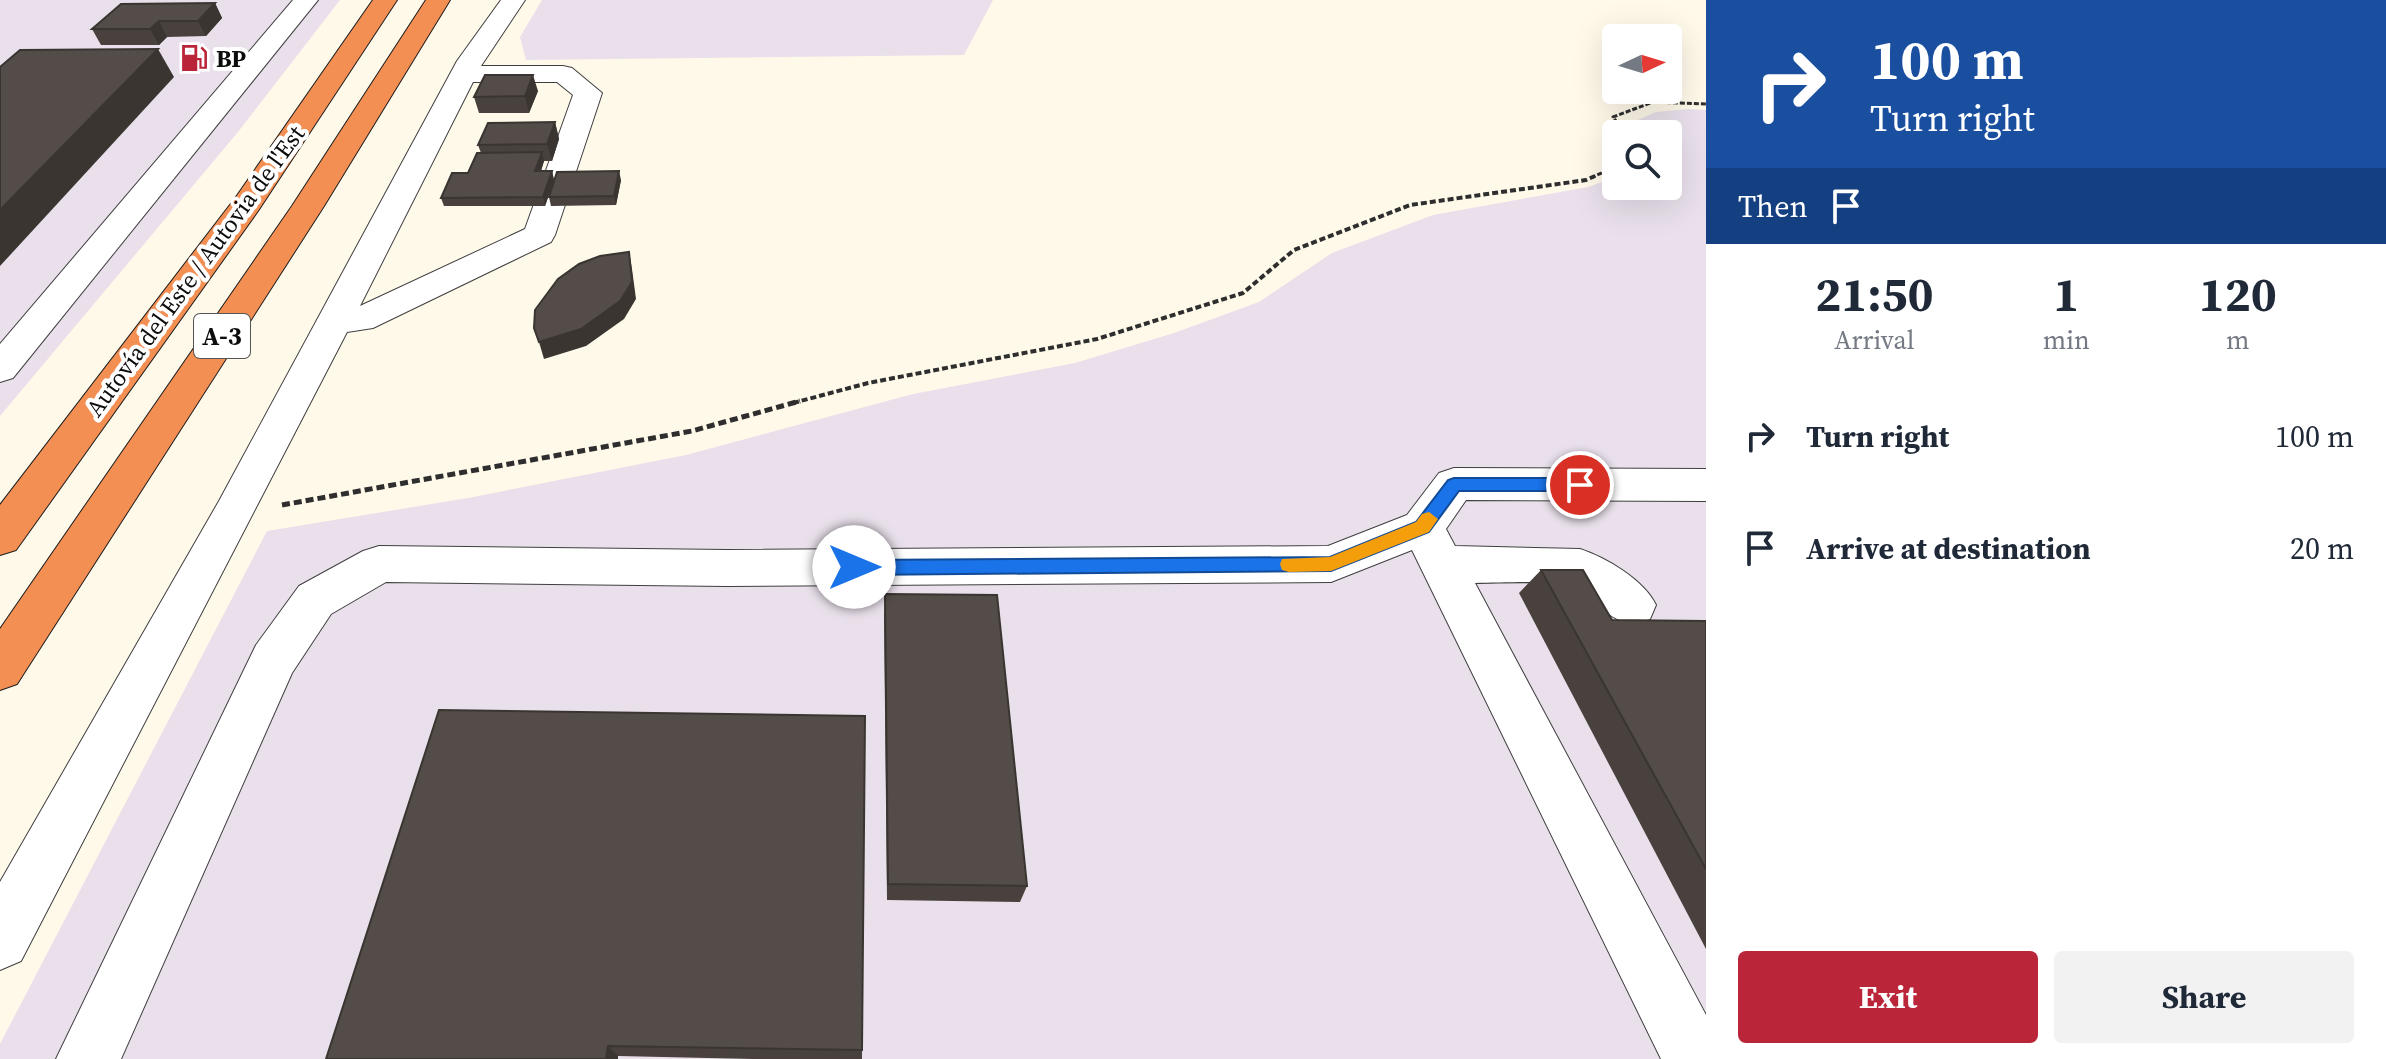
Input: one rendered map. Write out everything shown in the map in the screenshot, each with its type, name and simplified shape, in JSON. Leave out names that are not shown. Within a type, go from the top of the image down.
[{"type":"highway","name":"Autovía del Este / Autovia de l'Est","points":[[0,538],[247,204],[385,0]]},
{"type":"highway","name":"Autovía del Este / Autovia de l'Est","points":[[0,669],[308,206],[438,0]]},
{"type":"street","points":[[0,369],[306,0]]},
{"type":"street","points":[[0,940],[234,513],[463,74],[513,0]]},
{"type":"street","points":[[334,321],[360,320],[539,235],[588,93],[563,74],[463,74]]},
{"type":"street","points":[[1692,1054],[1432,546],[1454,484],[1706,485]]},
{"type":"street","points":[[88,1059],[273,660],[315,600],[379,564],[743,568],[1331,564],[1432,546],[1580,567],[1633,605]]},
{"type":"path","points":[[1615,120],[1613,117],[1653,102],[1706,104]]},
{"type":"path","points":[[234,513],[692,431],[868,383],[1097,339],[1243,293],[1294,250],[1410,205],[1586,180],[1602,173]]},
{"type":"shaded area","points":[[0,0],[340,0],[238,132],[0,416]]},
{"type":"shaded area","points":[[542,0],[993,0],[964,55],[526,60],[520,37]]},
{"type":"shaded area","points":[[1706,110],[1706,1059],[0,1059],[0,1044],[267,531],[468,498],[686,455],[913,394],[1075,363],[1174,333],[1259,302],[1332,253],[1433,215],[1602,182],[1602,200],[1682,200],[1682,120],[1638,120],[1656,112]]},
{"type":"building","points":[[215,3],[198,21],[159,21],[150,29],[92,29],[121,4]]},
{"type":"building","points":[[158,49],[0,210],[0,67],[20,50]]},
{"type":"building","points":[[485,75],[533,75],[525,96],[474,97]]},
{"type":"building","points":[[555,122],[547,144],[478,145],[488,123]]},
{"type":"building","points":[[542,152],[535,171],[552,171],[543,197],[441,198],[452,173],[468,173],[477,153]]},
{"type":"building","points":[[619,171],[614,196],[549,197],[557,172]]},
{"type":"building","points":[[629,252],[632,282],[620,301],[581,329],[539,342],[534,328],[535,310],[558,279],[579,264],[600,256]]},
{"type":"building","points":[[1541,570],[1583,570],[1612,620],[1706,621],[1706,869]]},
{"type":"building","points":[[885,594],[997,595],[1027,886],[888,884]]},
{"type":"building","points":[[439,710],[865,716],[862,1050],[608,1046],[606,1059],[326,1059]]},
{"type":"slow traffic","points":[[1289,564],[1331,564],[1423,527],[1429,519]]},
{"type":"place","name":"BP","points":[[194,58]]},
{"type":"route","points":[[854,567],[1331,564],[1423,527],[1454,484],[1580,485]]}]
